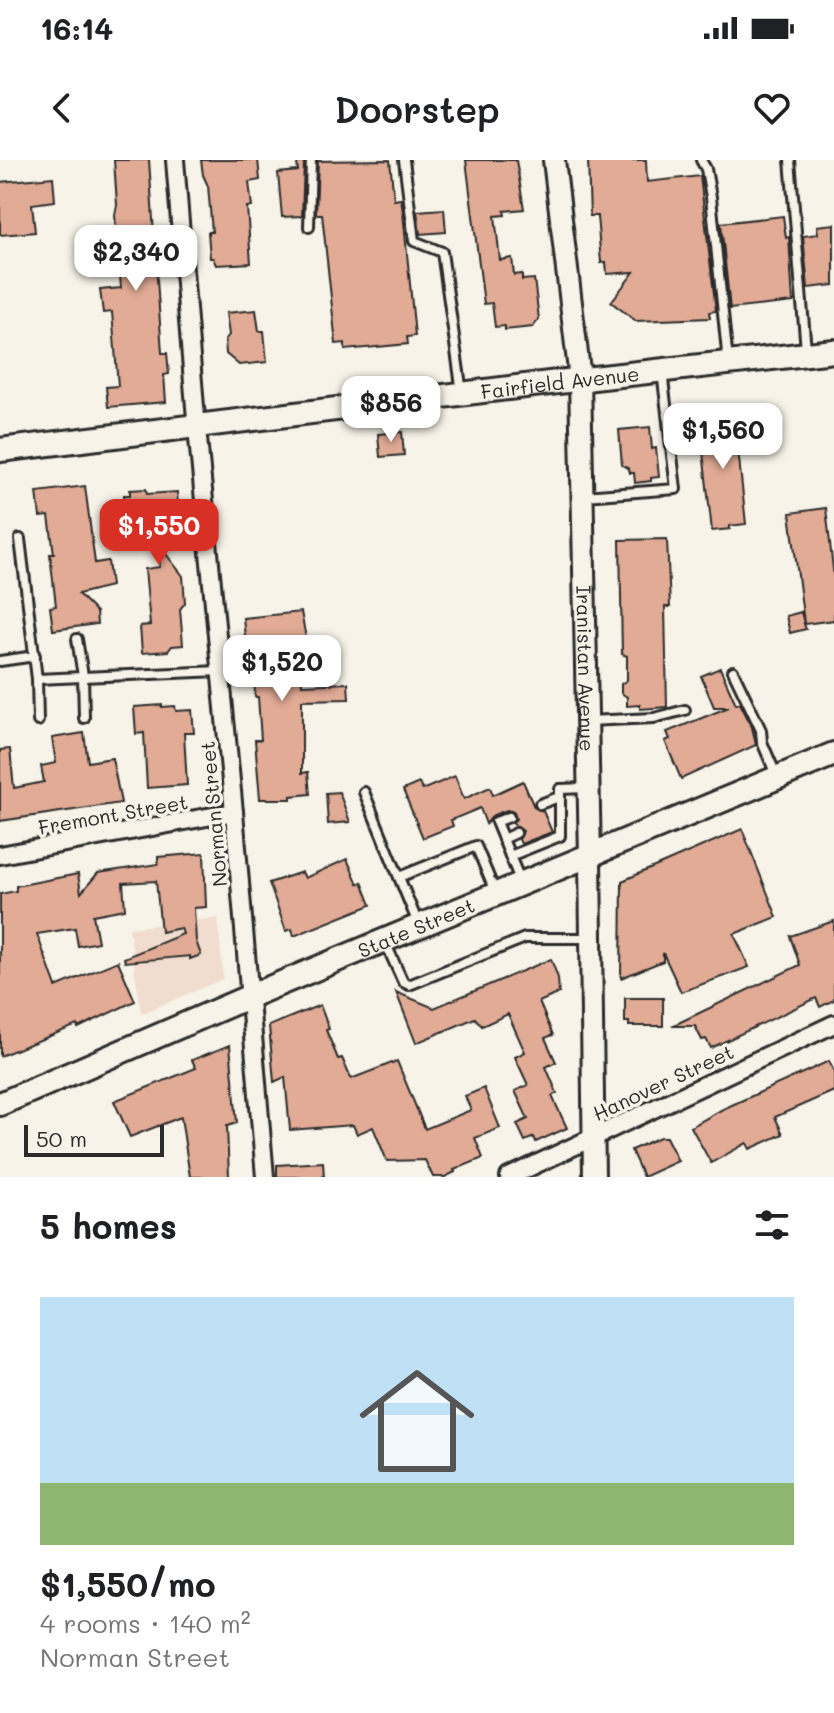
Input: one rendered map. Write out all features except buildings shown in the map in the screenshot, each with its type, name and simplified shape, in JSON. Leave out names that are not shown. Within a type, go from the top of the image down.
[{"type":"main road","name":"Fairfield Avenue","points":[[0,450],[834,351]]},
{"type":"main road","name":"State Street","points":[[0,1104],[248,997],[834,754]]},
{"type":"street","name":"Norman Street","points":[[175,160],[196,426],[234,812],[265,1177]]},
{"type":"street","name":"Iranistan Avenue","points":[[554,160],[580,379],[594,1177]]},
{"type":"street","name":"Fremont Street","points":[[0,855],[234,812]]},
{"type":"street","name":"Hanover Street","points":[[509,1177],[834,1024]]},
{"type":"lane","points":[[309,227],[311,160]]},
{"type":"lane","points":[[404,160],[414,241],[442,252],[462,394]]},
{"type":"lane","points":[[701,160],[706,169],[711,197],[728,363]]},
{"type":"lane","points":[[790,160],[807,354]]},
{"type":"lane","points":[[582,497],[676,489],[662,370]]},
{"type":"lane","points":[[20,539],[35,656],[38,721]]},
{"type":"lane","points":[[77,639],[83,676],[84,718]]},
{"type":"lane","points":[[0,661],[35,656]]},
{"type":"lane","points":[[37,679],[220,671]]},
{"type":"lane","points":[[733,671],[761,730],[762,742],[777,778]]},
{"type":"lane","points":[[587,721],[654,718],[685,710]]},
{"type":"lane","points":[[510,856],[560,836],[560,789],[588,788]]},
{"type":"lane","points":[[364,792],[419,927]]},
{"type":"lane","points":[[540,804],[559,797]]},
{"type":"lane","points":[[547,821],[560,816]]},
{"type":"lane","points":[[509,817],[496,822],[522,885]]},
{"type":"lane","points":[[503,839],[516,833]]},
{"type":"lane","points":[[399,877],[476,846],[496,896]]},
{"type":"lane","points":[[385,941],[403,982],[409,985],[525,938],[591,938]]},
{"type":"shaded area","points":[[218,918],[223,979],[141,1014],[129,928]]}]
